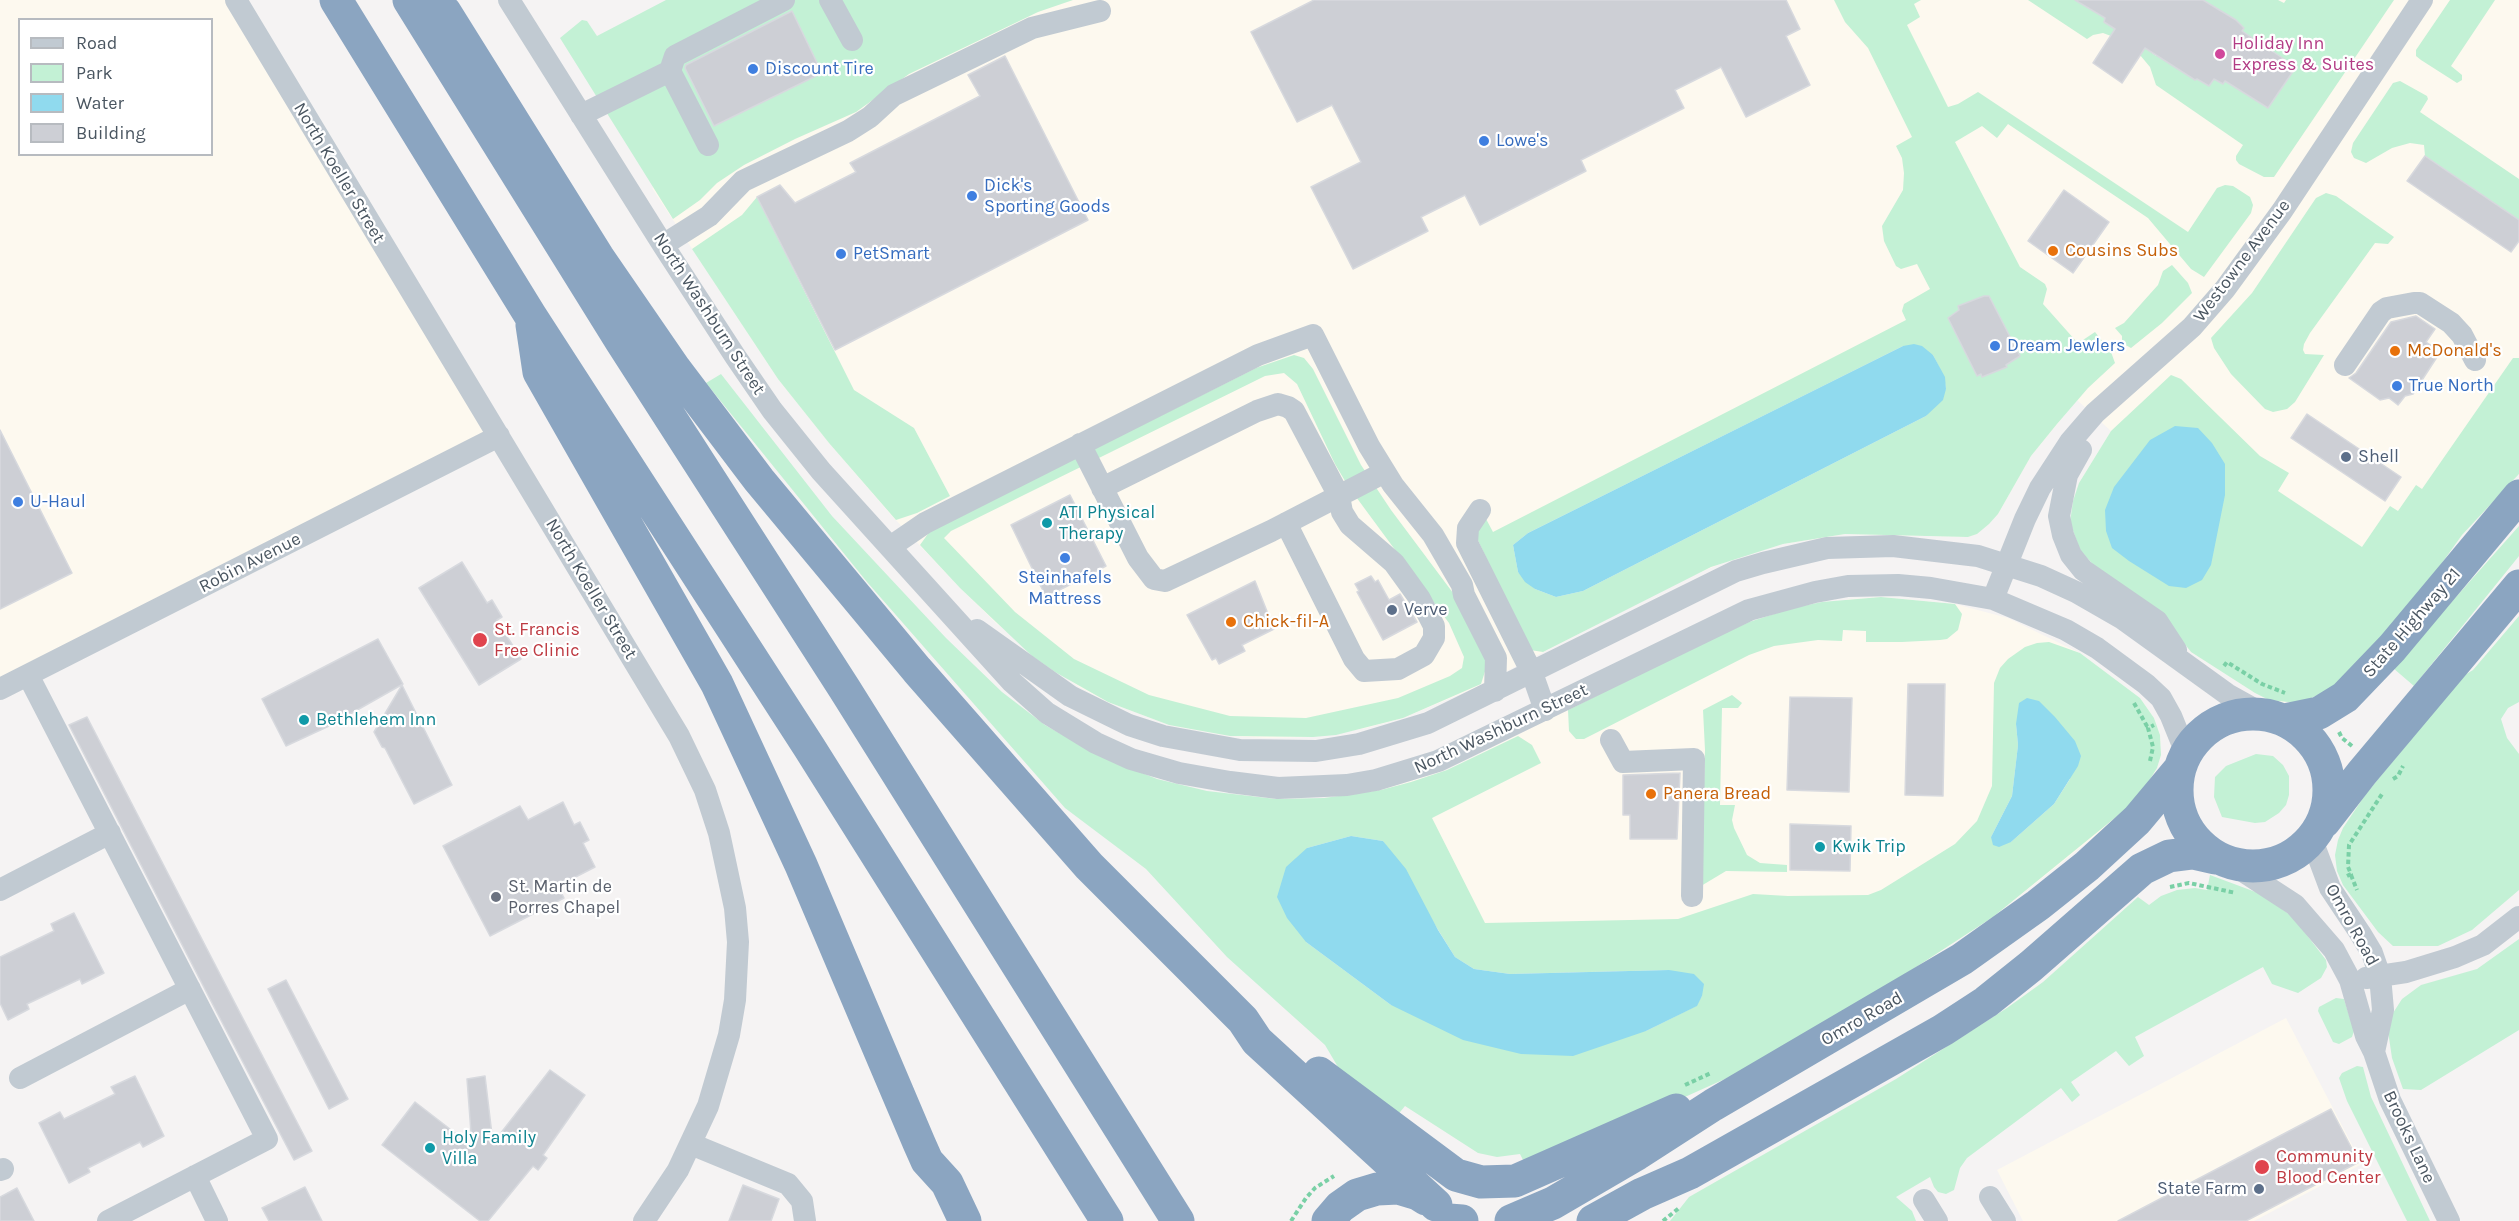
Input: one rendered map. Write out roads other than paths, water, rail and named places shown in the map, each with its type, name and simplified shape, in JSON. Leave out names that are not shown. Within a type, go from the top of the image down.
[{"type":"highway","points":[[336,0],[530,315],[809,747],[1107,1221]]},
{"type":"highway","points":[[409,0],[621,341],[844,688],[1178,1221]]},
{"type":"highway","points":[[421,0],[445,12],[598,257],[675,369],[759,480],[917,670],[1089,867],[1243,1020],[1456,1175],[1481,1182],[1515,1181],[1675,1110],[1713,1105]]},
{"type":"highway","points":[[530,315],[539,372],[717,684],[796,855],[927,1161],[929,1186],[940,1221]]},
{"type":"highway","name":"State Highway 21","points":[[2279,709],[2305,717],[2328,709],[2364,678],[2519,496]]},
{"type":"highway","points":[[2316,833],[2329,802],[2329,777],[2321,754],[2306,734],[2279,709],[2240,715],[2218,722],[2200,735],[2171,763],[2182,820],[2196,842],[2223,861],[2253,867],[2275,864],[2295,855],[2316,833],[2362,773],[2519,586]]},
{"type":"highway","name":"Omro Road","points":[[1511,1221],[1562,1197],[1638,1154],[1713,1105],[1908,992],[2000,932],[2053,893],[2121,835],[2163,792],[2171,763]]},
{"type":"highway","name":"Omro Road","points":[[1593,1221],[1642,1194],[1690,1173],[1943,1030],[1986,1002],[2031,966],[2142,869],[2169,856],[2193,853],[2223,861]]},
{"type":"highway","points":[[1243,1020],[1257,1041],[1449,1217]]},
{"type":"highway","points":[[927,1161],[947,1183],[965,1221]]},
{"type":"highway","points":[[1631,1221],[1649,1210],[1690,1173]]},
{"type":"highway","points":[[1328,1221],[1340,1207],[1357,1195],[1377,1189],[1398,1188],[1418,1194],[1449,1217]]},
{"type":"street","name":"North Koeller Street","points":[[236,0],[680,736],[705,790],[719,833],[735,908],[738,942],[735,1000],[729,1035],[708,1106],[678,1170],[644,1221]]},
{"type":"street","name":"North Washburn Street","points":[[509,0],[735,356],[772,410],[821,471],[1012,682],[1047,713],[1096,743],[1131,759],[1179,773],[1278,788],[1376,780],[1430,764],[1749,610],[1785,599],[1848,586],[1898,585],[1931,588],[1993,599]]},
{"type":"street","points":[[581,115],[670,71],[675,56],[784,0]]},
{"type":"street","points":[[830,0],[852,40]]},
{"type":"street","name":"Westowne Avenue","points":[[1993,599],[2040,488],[2065,450],[2095,413],[2192,327],[2225,290],[2282,211],[2422,0]]},
{"type":"street","points":[[663,245],[709,216],[743,181],[848,131],[870,117],[894,95],[1032,28],[1100,11]]},
{"type":"street","points":[[670,71],[708,145]]},
{"type":"street","points":[[2345,365],[2381,312],[2387,308],[2414,303],[2421,303],[2451,323],[2462,335],[2475,360]]},
{"type":"street","points":[[890,547],[925,523],[1080,444],[1258,355],[1313,335],[1369,446],[1385,472],[1433,534],[1461,585],[1482,604],[1507,658],[1502,688],[1524,720]]},
{"type":"street","points":[[2119,392],[2067,475],[2059,516],[2062,535],[2071,555],[2083,570],[2157,621],[2181,659]]},
{"type":"street","points":[[1102,488],[1257,411],[1278,404],[1288,407],[1294,411],[1339,496],[1342,512],[1350,525],[1394,563],[1408,580],[1434,626],[1434,638],[1424,655],[1398,669],[1364,671],[1353,659],[1286,523]]},
{"type":"street","name":"Robin Avenue","points":[[0,689],[499,436]]},
{"type":"street","points":[[1080,444],[1138,558],[1154,579],[1165,581],[1385,472]]},
{"type":"street","points":[[1433,534],[1480,510],[1468,528],[1467,543],[1532,673],[1545,710]]},
{"type":"street","points":[[1433,534],[1464,561],[1490,590]]},
{"type":"street","name":"North Washburn Street","points":[[942,604],[1049,683],[1096,711],[1162,736],[1199,743],[1277,752],[1316,751],[1359,744],[1428,723],[1712,582],[1763,563],[1807,552],[1849,546],[1893,546],[1978,556],[2006,564]]},
{"type":"street","points":[[2006,564],[2076,591],[2123,619],[2227,694],[2279,709]]},
{"type":"street","points":[[1993,599],[2066,630],[2097,648],[2146,684],[2161,698],[2167,708],[2171,763]]},
{"type":"street","points":[[28,675],[267,1140],[108,1221]]},
{"type":"street","points":[[1611,740],[1623,762],[1694,759],[1692,896]]},
{"type":"street","points":[[0,890],[110,833]]},
{"type":"street","name":"Omro Road","points":[[2316,833],[2330,888],[2366,943],[2380,976]]},
{"type":"street","name":"Omro Road","points":[[2223,861],[2274,890],[2302,912],[2334,950],[2350,980],[2414,970],[2473,950],[2494,938],[2519,917]]},
{"type":"street","points":[[2374,1052],[2383,1010],[2380,976]]},
{"type":"street","name":"Brooks Lane","points":[[2350,980],[2366,1036],[2374,1052],[2390,1100],[2449,1221]]},
{"type":"street","points":[[21,1078],[190,989]]},
{"type":"street","points":[[691,1144],[788,1184],[802,1201],[805,1221]]},
{"type":"street","points":[[195,1176],[217,1221]]},
{"type":"street","points":[[1990,1197],[2005,1221]]},
{"type":"street","points":[[1924,1200],[1937,1221]]},
{"type":"water","points":[[1914,344],[1922,346],[1933,355],[1945,377],[1946,389],[1943,400],[1926,416],[1583,591],[1556,597],[1535,589],[1525,582],[1518,572],[1513,545],[1528,533],[1903,346]]},
{"type":"water","points":[[2175,426],[2198,428],[2212,443],[2225,464],[2225,495],[2211,565],[2202,580],[2186,588],[2169,586],[2129,561],[2112,548],[2106,531],[2105,510],[2114,487],[2150,440]]},
{"type":"water","points":[[2027,698],[2039,701],[2055,717],[2075,741],[2081,756],[2078,766],[2054,804],[2011,842],[1999,847],[1993,845],[1991,837],[2012,796],[2018,745],[2016,724],[2019,703]]},
{"type":"water","points":[[1351,836],[1383,841],[1406,869],[1455,957],[1474,969],[1510,974],[1669,970],[1694,974],[1704,984],[1702,996],[1697,1006],[1646,1031],[1573,1056],[1521,1054],[1463,1040],[1391,1005],[1306,942],[1287,918],[1277,897],[1286,867],[1307,848]]},
{"type":"place","name":"Holiday Inn Express & Suites","points":[[2220,54]]},
{"type":"place","name":"Discount Tire","points":[[753,69]]},
{"type":"place","name":"Lowe's","points":[[1484,141]]},
{"type":"place","name":"Dick's Sporting Goods","points":[[972,196]]},
{"type":"place","name":"Cousins Subs","points":[[2053,251]]},
{"type":"place","name":"PetSmart","points":[[841,254]]},
{"type":"place","name":"Dream Jewlers","points":[[1995,346]]},
{"type":"place","name":"McDonald's","points":[[2395,351]]},
{"type":"place","name":"True North","points":[[2397,386]]},
{"type":"place","name":"Shell","points":[[2346,457]]},
{"type":"place","name":"U-Haul","points":[[18,502]]},
{"type":"place","name":"ATI Physical Therapy","points":[[1047,523]]},
{"type":"place","name":"Steinhafels Mattress","points":[[1065,558]]},
{"type":"place","name":"Verve","points":[[1392,610]]},
{"type":"place","name":"Chick-fil-A","points":[[1231,622]]},
{"type":"place","name":"St. Francis Free Clinic","points":[[480,640]]},
{"type":"place","name":"Bethlehem Inn","points":[[304,720]]},
{"type":"place","name":"Panera Bread","points":[[1651,794]]},
{"type":"place","name":"Kwik Trip","points":[[1820,847]]},
{"type":"place","name":"St. Martin de Porres Chapel","points":[[496,897]]},
{"type":"place","name":"Holy Family Villa","points":[[430,1148]]},
{"type":"place","name":"Community Blood Center","points":[[2262,1167]]},
{"type":"place","name":"State Farm","points":[[2259,1189]]}]
